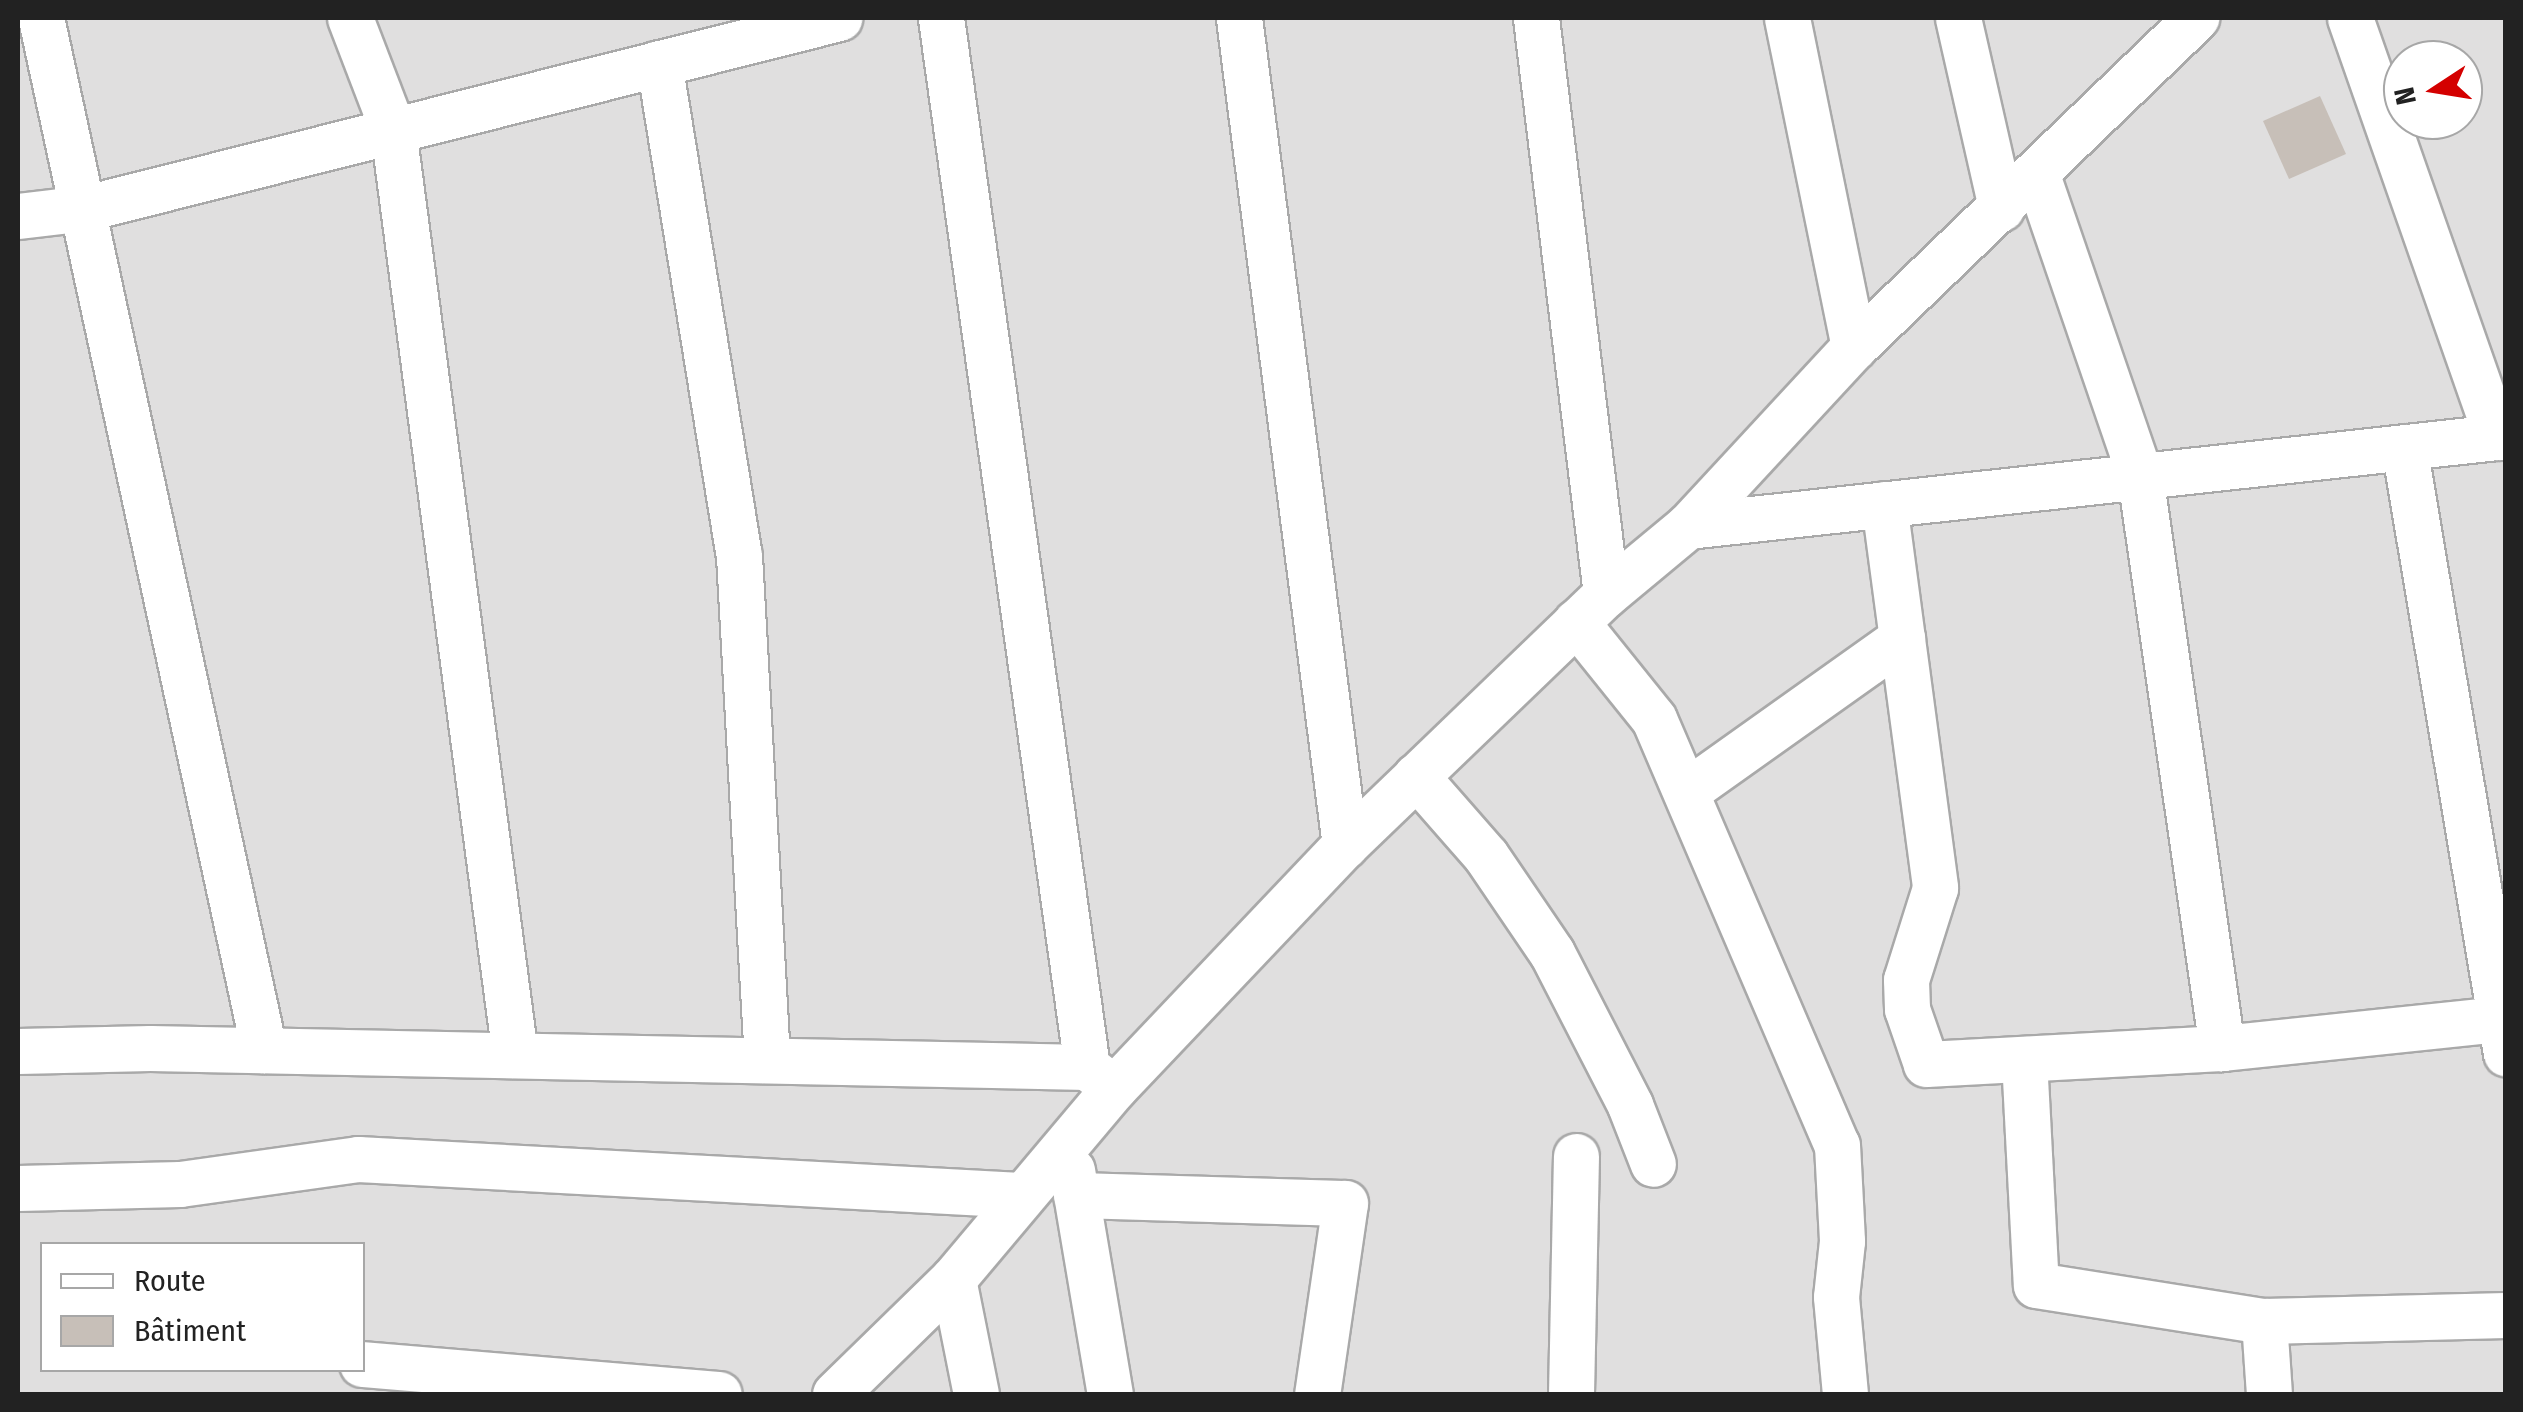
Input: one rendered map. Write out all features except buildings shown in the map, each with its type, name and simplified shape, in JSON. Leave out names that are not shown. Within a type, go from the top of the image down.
[{"type":"street","points":[[41,18],[86,208],[264,1050]]},
{"type":"street","points":[[350,18],[393,130],[514,1055]]},
{"type":"street","points":[[18,216],[86,208],[659,63],[714,33],[839,18]]},
{"type":"street","points":[[941,18],[1100,1077]]},
{"type":"street","points":[[1239,18],[1345,844]]},
{"type":"street","points":[[1536,18],[1591,608],[1654,720],[1687,791],[1837,1145],[1842,1241],[1836,1297],[1846,1394]]},
{"type":"street","points":[[1787,18],[1854,347]]},
{"type":"street","points":[[1958,18],[2001,208]]},
{"type":"street","points":[[835,1394],[953,1279],[1067,1142],[1100,1077],[1591,608],[1688,526],[1854,347],[2196,18]]},
{"type":"street","points":[[1688,526],[2502,437],[2350,18]]},
{"type":"street","points":[[659,63],[739,556],[767,1060]]},
{"type":"street","points":[[2037,175],[2140,476],[2222,1048]]},
{"type":"street","points":[[1884,504],[1935,888],[1906,980],[1907,1009],[1926,1064],[2504,1030],[2404,447]]},
{"type":"street","points":[[1687,791],[1902,638]]},
{"type":"street","points":[[1416,776],[1486,856],[1552,953],[1653,1164]]},
{"type":"street","points":[[19,1044],[767,1060],[1100,1077]]},
{"type":"street","points":[[2024,1058],[2036,1285],[2264,1321],[2506,1316]]},
{"type":"street","points":[[1067,1142],[1110,1394]]},
{"type":"street","points":[[1571,1394],[1576,1156]]},
{"type":"street","points":[[18,1188],[180,1184],[358,1159],[1020,1195]]},
{"type":"street","points":[[1076,1195],[1345,1203],[1317,1394]]},
{"type":"street","points":[[953,1279],[976,1394]]},
{"type":"street","points":[[2264,1321],[2269,1394]]},
{"type":"street","points":[[365,1364],[718,1394]]},
{"type":"shaded area","points":[[18,18],[2505,18],[2505,1394],[18,1394]]}]
